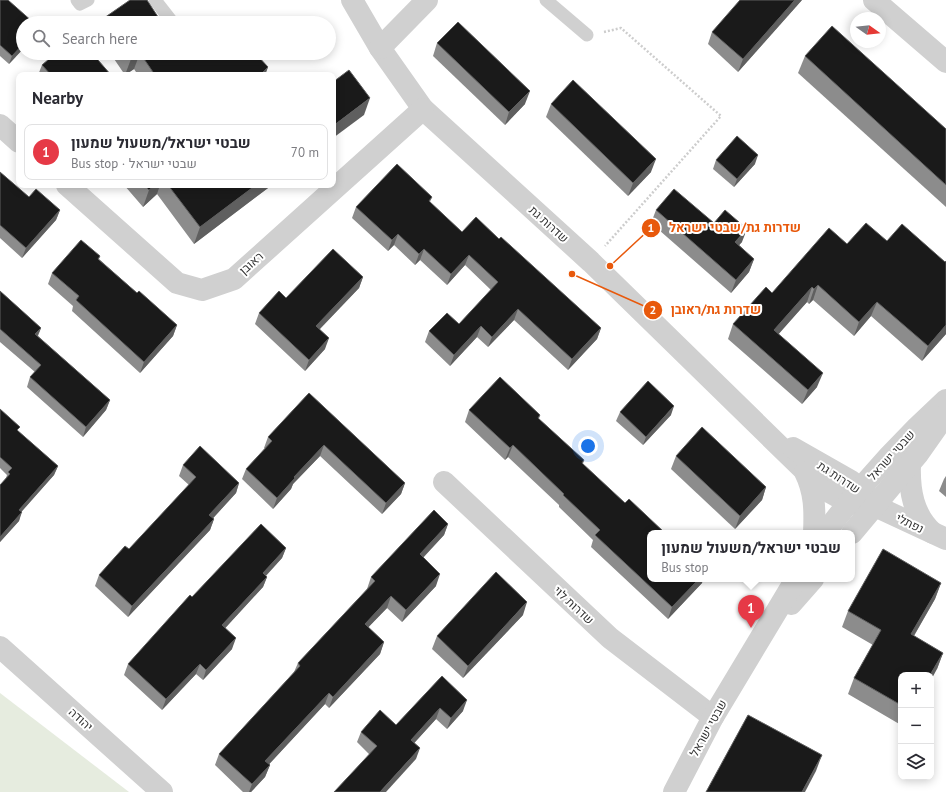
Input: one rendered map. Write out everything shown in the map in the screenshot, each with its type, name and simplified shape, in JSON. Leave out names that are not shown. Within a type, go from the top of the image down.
[{"type":"street","name":"שדרות גת","points":[[352,0],[380,48],[423,109],[591,262],[805,471],[831,493],[855,496],[875,506]]},
{"type":"street","points":[[380,48],[427,0]]},
{"type":"street","points":[[874,0],[946,62]]},
{"type":"street","name":"ראובן","points":[[336,187],[423,109]]},
{"type":"street","points":[[0,125],[16,139]]},
{"type":"street","name":"ראובן","points":[[70,188],[177,283],[202,290],[234,279],[335,188]]},
{"type":"street","name":"שבטי ישראל","points":[[827,530],[899,446],[946,400]]},
{"type":"street","name":"שבטי ישראל","points":[[855,530],[933,435],[946,414]]},
{"type":"street","name":"שדרות גת","points":[[766,432],[851,481],[855,496]]},
{"type":"street","points":[[910,464],[909,476],[912,500],[921,521],[941,537]]},
{"type":"street","points":[[805,471],[810,481],[814,498],[814,530]]},
{"type":"street","name":"שדרות לוי","points":[[444,482],[610,638],[714,717]]},
{"type":"street","name":"נפתלי","points":[[875,506],[941,537]]},
{"type":"street","name":"שבטי ישראל","points":[[674,792],[714,717],[794,582]]},
{"type":"street","name":"שבטי ישראל","points":[[757,645],[810,582]]},
{"type":"street","name":"יהודה","points":[[0,647],[162,792]]},
{"type":"lane","points":[[77,0],[80,4],[88,0]]},
{"type":"lane","points":[[155,0],[168,16]]},
{"type":"lane","points":[[546,0],[587,35]]},
{"type":"path","points":[[587,35],[621,28],[721,116],[591,262]]},
{"type":"shaded area","points":[[0,693],[129,792],[0,792]]},
{"type":"building","points":[[0,0],[8,0],[26,16],[16,16],[16,52],[12,56],[0,45]]},
{"type":"building","points":[[130,0],[147,0],[157,16],[107,16]]},
{"type":"building","points":[[740,0],[795,0],[743,59],[712,32]]},
{"type":"building","points":[[458,22],[530,91],[509,112],[437,43]]},
{"type":"building","points":[[832,26],[850,42],[850,48],[856,48],[946,129],[946,185],[805,56]]},
{"type":"building","points":[[48,60],[98,60],[108,72],[48,72],[42,65]]},
{"type":"building","points":[[145,60],[262,60],[268,67],[263,72],[153,72]]},
{"type":"building","points":[[349,70],[370,98],[336,124],[336,80]]},
{"type":"building","points":[[573,80],[656,159],[633,183],[551,104]]},
{"type":"building","points":[[737,136],[758,155],[737,179],[716,160]]},
{"type":"building","points":[[397,164],[432,197],[429,201],[462,232],[476,217],[499,239],[501,237],[601,328],[572,359],[518,309],[492,337],[481,326],[454,355],[429,331],[447,313],[459,324],[498,282],[469,255],[451,274],[424,249],[419,254],[398,234],[392,240],[356,207]]},
{"type":"building","points":[[0,172],[16,186],[16,188],[19,188],[29,197],[36,189],[60,210],[26,248],[0,225]]},
{"type":"building","points":[[170,188],[252,188],[200,227]]},
{"type":"building","points":[[674,189],[714,223],[725,210],[747,229],[735,242],[754,259],[736,280],[656,210]]},
{"type":"building","points":[[866,223],[887,241],[902,224],[945,262],[946,261],[946,325],[928,346],[877,302],[859,322],[818,285],[814,289],[812,287],[774,330],[823,373],[808,390],[733,324],[766,287],[772,293],[829,228],[847,244]]},
{"type":"building","points":[[81,240],[100,256],[98,259],[137,293],[139,291],[177,325],[144,362],[76,300],[79,296],[52,273]]},
{"type":"building","points":[[333,249],[363,277],[316,326],[329,338],[309,360],[259,313],[279,291],[286,298]]},
{"type":"building","points":[[0,291],[41,328],[35,334],[110,400],[86,427],[30,377],[41,365],[0,329]]},
{"type":"building","points":[[500,377],[540,415],[538,418],[584,460],[582,463],[625,503],[629,499],[662,530],[647,530],[647,582],[696,582],[672,607],[595,535],[600,530],[563,495],[564,494],[513,445],[510,448],[469,410]]},
{"type":"building","points":[[648,381],[674,406],[646,437],[620,412]]},
{"type":"building","points":[[309,393],[405,483],[386,503],[324,445],[294,477],[295,478],[277,498],[246,469],[272,441],[268,437]]},
{"type":"building","points":[[0,409],[20,427],[17,430],[58,466],[19,510],[22,512],[0,537],[0,485],[10,474],[8,472],[12,468],[0,457]]},
{"type":"building","points":[[702,427],[766,487],[740,516],[676,456]]},
{"type":"building","points":[[200,446],[239,483],[209,515],[214,519],[132,606],[99,575],[125,546],[129,549],[196,477],[183,465]]},
{"type":"building","points":[[434,510],[448,524],[420,554],[440,574],[406,610],[391,596],[365,624],[384,642],[333,697],[329,693],[265,761],[270,765],[252,784],[219,754],[300,666],[298,663],[375,581],[371,577]]},
{"type":"building","points":[[261,524],[286,548],[263,573],[267,577],[222,625],[236,638],[206,670],[200,664],[166,699],[128,664],[190,595],[192,597]]},
{"type":"building","points":[[883,549],[941,583],[911,634],[943,653],[932,672],[898,672],[898,703],[854,678],[881,630],[848,611]]},
{"type":"building","points":[[496,572],[527,602],[468,666],[437,636]]},
{"type":"building","points":[[442,676],[467,700],[451,718],[440,708],[411,740],[420,748],[380,792],[334,792],[377,746],[361,732],[380,710],[396,725]]},
{"type":"building","points":[[748,715],[822,755],[802,792],[706,792]]},
{"type":"place","name":"שדרות גת/שבטי ישראל","points":[[610,266]]},
{"type":"place","name":"שדרות גת/ראובן","points":[[572,274]]},
{"type":"place","name":"שבטי ישראל/משעול שמעון","points":[[751,628]]}]
